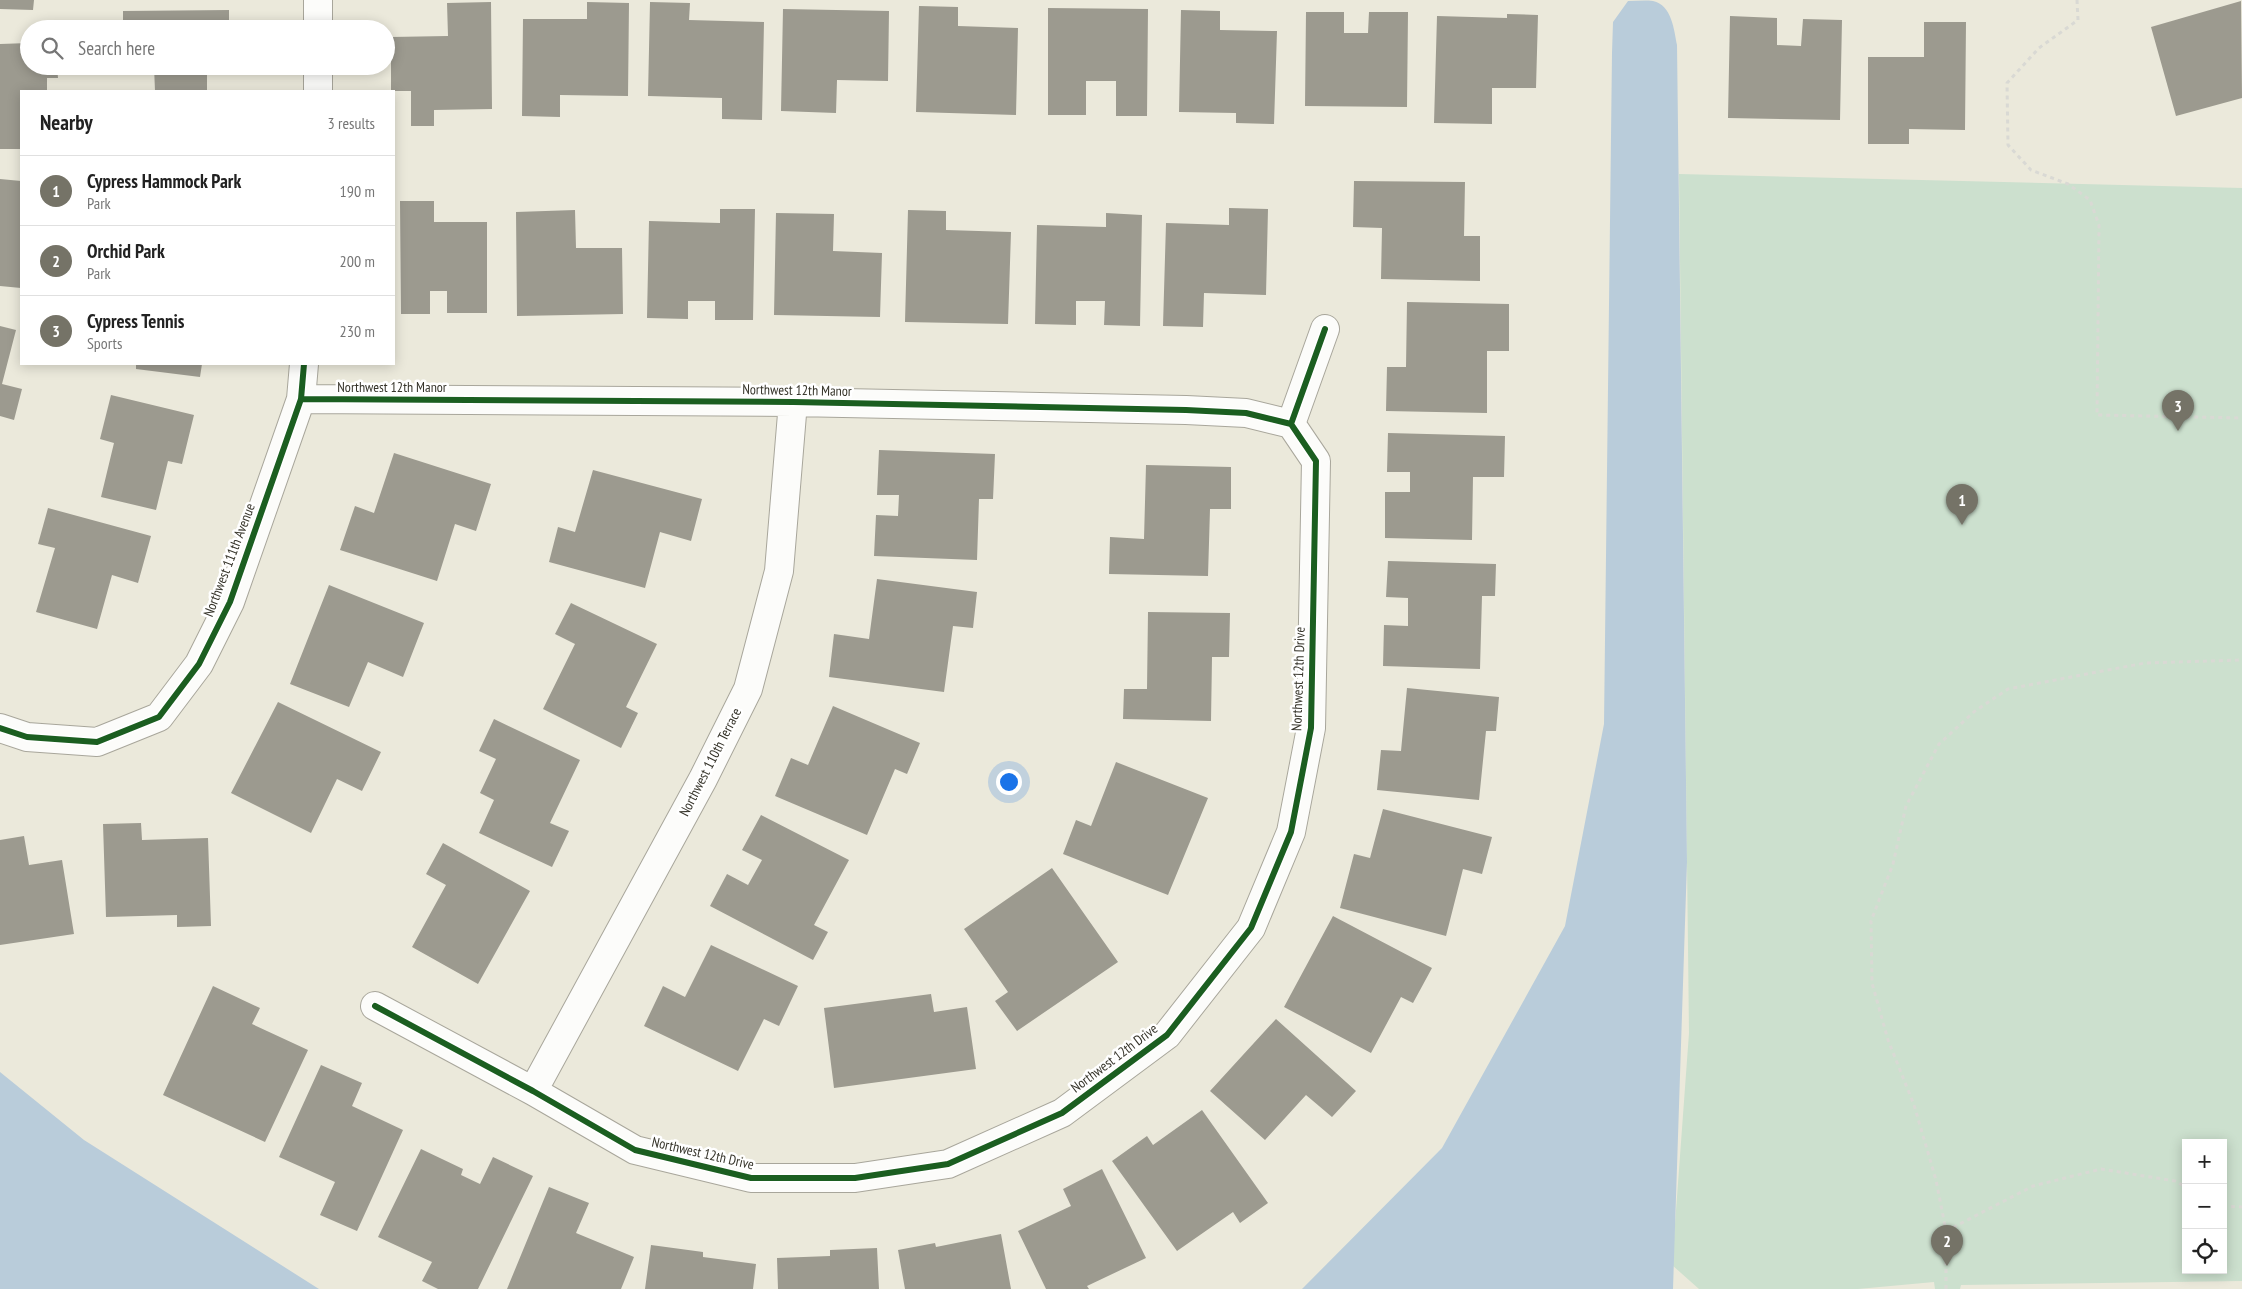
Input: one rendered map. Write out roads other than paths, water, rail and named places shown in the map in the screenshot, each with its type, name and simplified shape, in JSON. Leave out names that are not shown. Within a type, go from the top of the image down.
[{"type":"street","points":[[318,0],[318,20]]},
{"type":"street","points":[[318,75],[318,90]]},
{"type":"street","points":[[1291,424],[1325,329]]},
{"type":"street","name":"Northwest 111th Avenue","points":[[0,728],[27,737],[97,742],[160,717],[199,664],[230,602],[301,399],[304,365]]},
{"type":"street","name":"Northwest 12th Manor","points":[[301,399],[793,402],[1186,410],[1246,413],[1291,424]]},
{"type":"street","name":"Northwest 110th Terrace","points":[[533,1091],[703,779],[748,689],[779,571],[793,402]]},
{"type":"street","name":"Northwest 12th Drive","points":[[375,1006],[533,1091],[634,1150],[750,1178],[855,1178],[948,1164],[1062,1113],[1167,1035],[1251,928],[1291,832],[1310,728],[1316,461],[1291,424]]},
{"type":"water","points":[[1628,1],[1653,1],[1664,7],[1671,19],[1677,45],[1687,862],[1673,1289],[1302,1289],[1442,1148],[1565,926],[1604,724],[1613,22]]},
{"type":"water","points":[[0,1072],[84,1140],[319,1289],[0,1289]]},
{"type":"place","name":"Cypress Tennis","points":[[2178,431]]},
{"type":"place","name":"Cypress Hammock Park","points":[[1962,525]]},
{"type":"place","name":"Orchid Park","points":[[1947,1266]]}]
